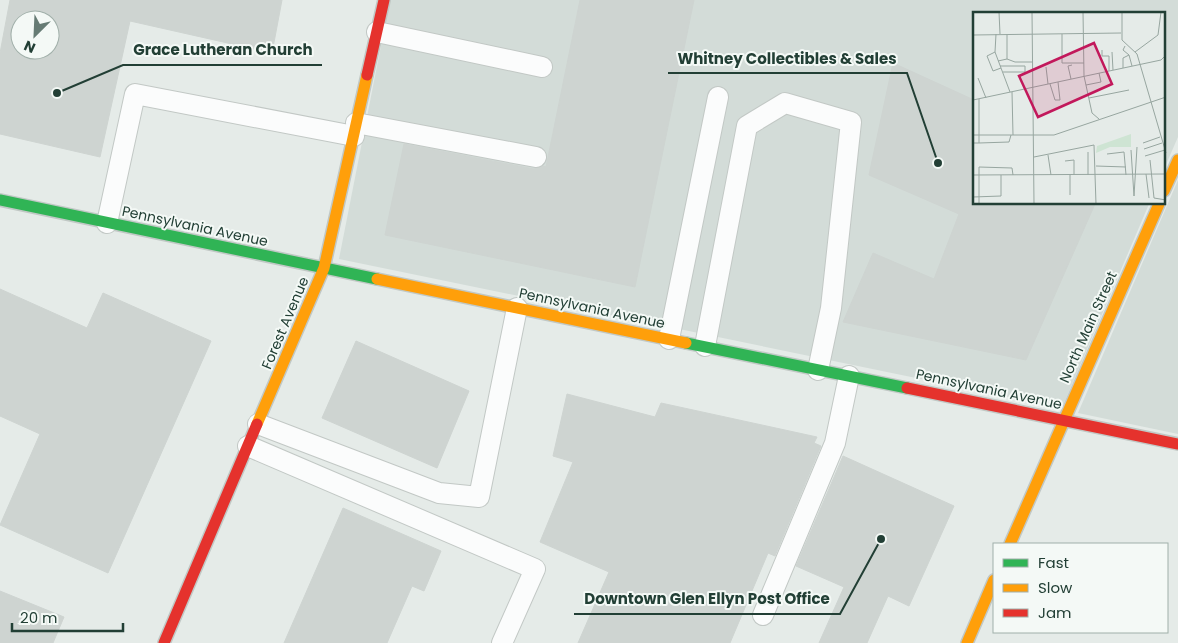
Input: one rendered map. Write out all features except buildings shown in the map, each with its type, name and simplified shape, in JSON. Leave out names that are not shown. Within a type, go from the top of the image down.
[{"type":"street","name":"Forest Avenue","points":[[164,643],[324,268],[384,0]]},
{"type":"street","points":[[1166,187],[1178,160]]},
{"type":"street","name":"Pennsylvania Avenue","points":[[0,200],[1178,444]]},
{"type":"street","name":"North Main Street","points":[[1010,543],[1159,205]]},
{"type":"street","points":[[967,643],[993,582]]},
{"type":"lane","points":[[377,32],[542,67]]},
{"type":"lane","points":[[107,223],[135,94],[355,130],[536,156]]},
{"type":"lane","points":[[669,339],[718,97]]},
{"type":"lane","points":[[705,346],[747,126],[785,103],[851,122],[830,308],[818,370]]},
{"type":"lane","points":[[258,424],[438,493],[479,497],[517,308]]},
{"type":"lane","points":[[763,615],[835,442],[849,376]]},
{"type":"lane","points":[[248,446],[535,569],[502,643]]},
{"type":"shaded area","points":[[390,0],[1178,0],[1178,137],[1166,164],[1166,12],[973,12],[973,205],[1149,205],[1062,408],[339,259]]},
{"type":"shaded area","points":[[1178,180],[1178,434],[1078,413]]},
{"type":"traffic: fast","points":[[0,200],[377,279]]},
{"type":"traffic: fast","points":[[686,343],[907,388]]},
{"type":"traffic: slow","points":[[257,424],[324,268],[367,75]]},
{"type":"traffic: slow","points":[[1166,187],[1178,160]]},
{"type":"traffic: slow","points":[[1010,543],[1159,205]]},
{"type":"traffic: slow","points":[[377,279],[686,343]]},
{"type":"traffic: slow","points":[[967,643],[993,582]]},
{"type":"traffic: jam","points":[[367,75],[384,0]]},
{"type":"traffic: jam","points":[[907,388],[1178,444]]},
{"type":"traffic: jam","points":[[164,643],[257,424]]},
{"type":"place","name":"Grace Lutheran Church","points":[[57,93]]},
{"type":"place","name":"Whitney Collectibles & Sales","points":[[938,163]]},
{"type":"place","name":"Downtown Glen Ellyn Post Office","points":[[881,539]]}]
